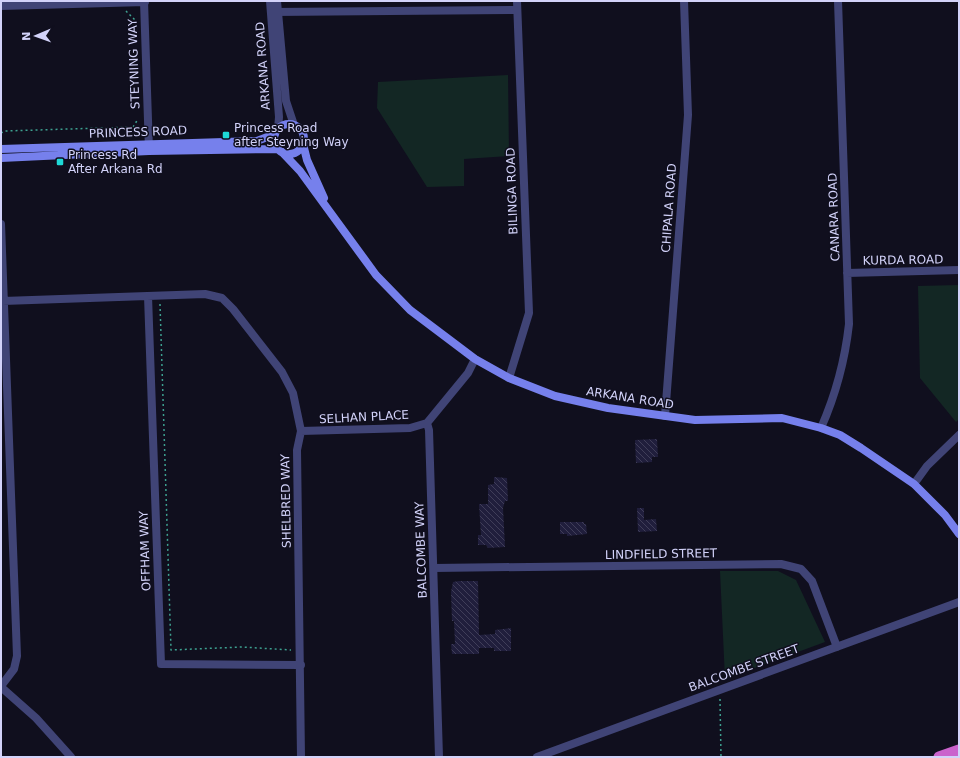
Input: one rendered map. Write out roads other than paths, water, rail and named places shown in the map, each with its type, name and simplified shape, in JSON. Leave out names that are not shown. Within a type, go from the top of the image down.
[{"type":"highway","points":[[939,757],[959,750]]},
{"type":"main road","points":[[288,124],[294,125],[303,132],[303,144],[294,153],[280,151],[275,145],[276,131],[288,124]]},
{"type":"main road","name":"PRINCESS ROAD","points":[[1,149],[257,141],[276,131]]},
{"type":"main road","name":"PRINCESS ROAD","points":[[1,158],[147,144],[280,151]]},
{"type":"main road","name":"ARKANA ROAD","points":[[303,144],[307,160],[330,212]]},
{"type":"main road","name":"ARKANA ROAD","points":[[280,151],[300,171],[376,275],[410,310],[475,359],[509,378],[555,396],[608,408],[695,420],[782,418],[821,428],[840,435],[914,484],[945,515],[959,534]]},
{"type":"street","name":"ARKANA ROAD","points":[[270,1],[274,12],[286,101],[294,125]]},
{"type":"street","name":"ARKANA ROAD","points":[[276,131],[279,117],[274,12],[277,1]]},
{"type":"street","name":"BILINGA ROAD","points":[[509,378],[528,313],[517,1]]},
{"type":"street","name":"CHIPALA ROAD","points":[[665,416],[688,115],[684,1]]},
{"type":"street","name":"CANARA ROAD","points":[[821,428],[832,405],[846,354],[849,324],[838,1]]},
{"type":"street","points":[[1,6],[144,2]]},
{"type":"street","name":"STEYNING WAY","points":[[144,2],[148,117],[147,144]]},
{"type":"street","points":[[274,12],[517,10]]},
{"type":"street","points":[[1,224],[17,656],[14,669],[1,686],[36,718],[69,756]]},
{"type":"street","name":"KURDA ROAD","points":[[847,273],[959,270]]},
{"type":"street","name":"SHELBRED WAY","points":[[3,301],[205,294],[222,298],[234,309],[282,372],[293,393],[302,431],[297,450],[301,757]]},
{"type":"street","name":"OFFHAM WAY","points":[[148,296],[161,664],[301,665]]},
{"type":"street","points":[[427,423],[468,373],[475,359]]},
{"type":"street","name":"SELHAN PLACE","points":[[302,431],[410,428],[427,423]]},
{"type":"street","name":"BALCOMBE WAY","points":[[427,423],[434,568],[439,757]]},
{"type":"street","points":[[914,484],[927,466],[959,435]]},
{"type":"street","name":"LINDFIELD STREET","points":[[434,568],[781,564],[801,569],[812,581],[837,648]]},
{"type":"street","name":"BALCOMBE STREET","points":[[537,757],[959,602]]},
{"type":"place","name":"Princess Road after Steyning Way","points":[[226,135]]},
{"type":"place","name":"Princess Rd After Arkana Rd","points":[[60,162]]}]
